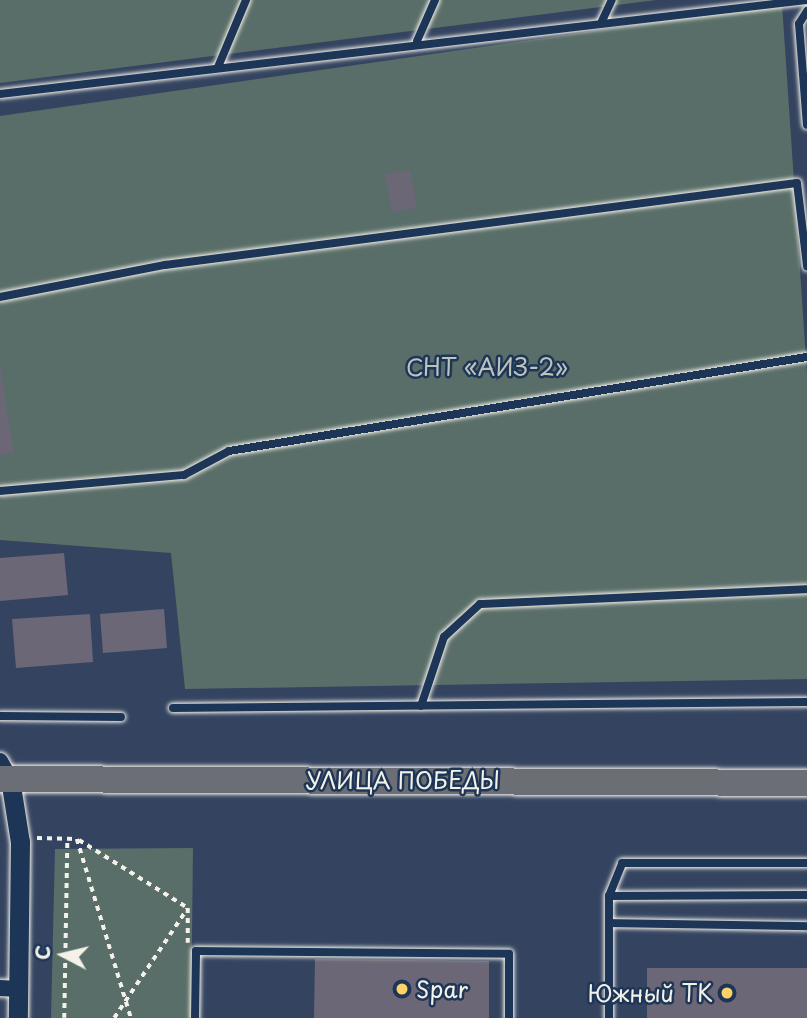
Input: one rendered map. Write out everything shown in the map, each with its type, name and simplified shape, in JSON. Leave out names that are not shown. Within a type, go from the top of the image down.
[{"type":"highway","name":"УЛИЦА ПОБЕДЫ","points":[[3,773],[807,783]]},
{"type":"street","points":[[3,773],[20,842],[9,988],[18,1018]]},
{"type":"lane","points":[[218,67],[246,0]]},
{"type":"lane","points":[[416,41],[435,0]]},
{"type":"lane","points":[[602,21],[612,0]]},
{"type":"lane","points":[[0,94],[416,41],[807,0]]},
{"type":"lane","points":[[807,11],[799,24],[807,125]]},
{"type":"lane","points":[[0,297],[165,265],[797,183],[807,266]]},
{"type":"lane","points":[[0,491],[184,475],[229,451],[807,357]]},
{"type":"lane","points":[[421,706],[444,637],[480,604],[807,589]]},
{"type":"lane","points":[[173,708],[807,702]]},
{"type":"lane","points":[[0,716],[121,717]]},
{"type":"lane","points":[[608,1018],[609,896],[622,863],[807,863]]},
{"type":"lane","points":[[609,896],[807,895]]},
{"type":"lane","points":[[609,923],[807,926]]},
{"type":"lane","points":[[195,1018],[196,951],[509,954],[509,1018]]},
{"type":"path","points":[[27,838],[77,839],[188,908]]},
{"type":"path","points":[[65,1018],[67,839]]},
{"type":"path","points":[[77,839],[131,1018]]},
{"type":"path","points":[[188,908],[188,949]]},
{"type":"path","points":[[114,1018],[188,908]]},
{"type":"green space","points":[[0,0],[656,0],[0,83]]},
{"type":"green space","name":"СНТ «АИЗ-2»","points":[[782,4],[807,374],[807,679],[185,689],[171,553],[0,540],[0,116]]},
{"type":"green space","points":[[193,848],[191,1018],[51,1018],[55,849]]},
{"type":"building","points":[[410,170],[417,208],[392,212],[385,174]]},
{"type":"building","points":[[0,365],[14,453],[0,455]]},
{"type":"building","points":[[64,553],[68,595],[0,601],[0,558]]},
{"type":"building","points":[[164,609],[167,648],[103,653],[100,614]]},
{"type":"building","points":[[90,614],[93,662],[16,668],[12,619]]},
{"type":"building","name":"Spar","points":[[315,959],[489,961],[489,1018],[314,1018]]},
{"type":"building","name":"Южный ТК","points":[[647,968],[807,968],[807,1018],[647,1018]]},
{"type":"place","name":"Spar","points":[[402,989]]},
{"type":"place","name":"Южный ТК","points":[[727,993]]}]
